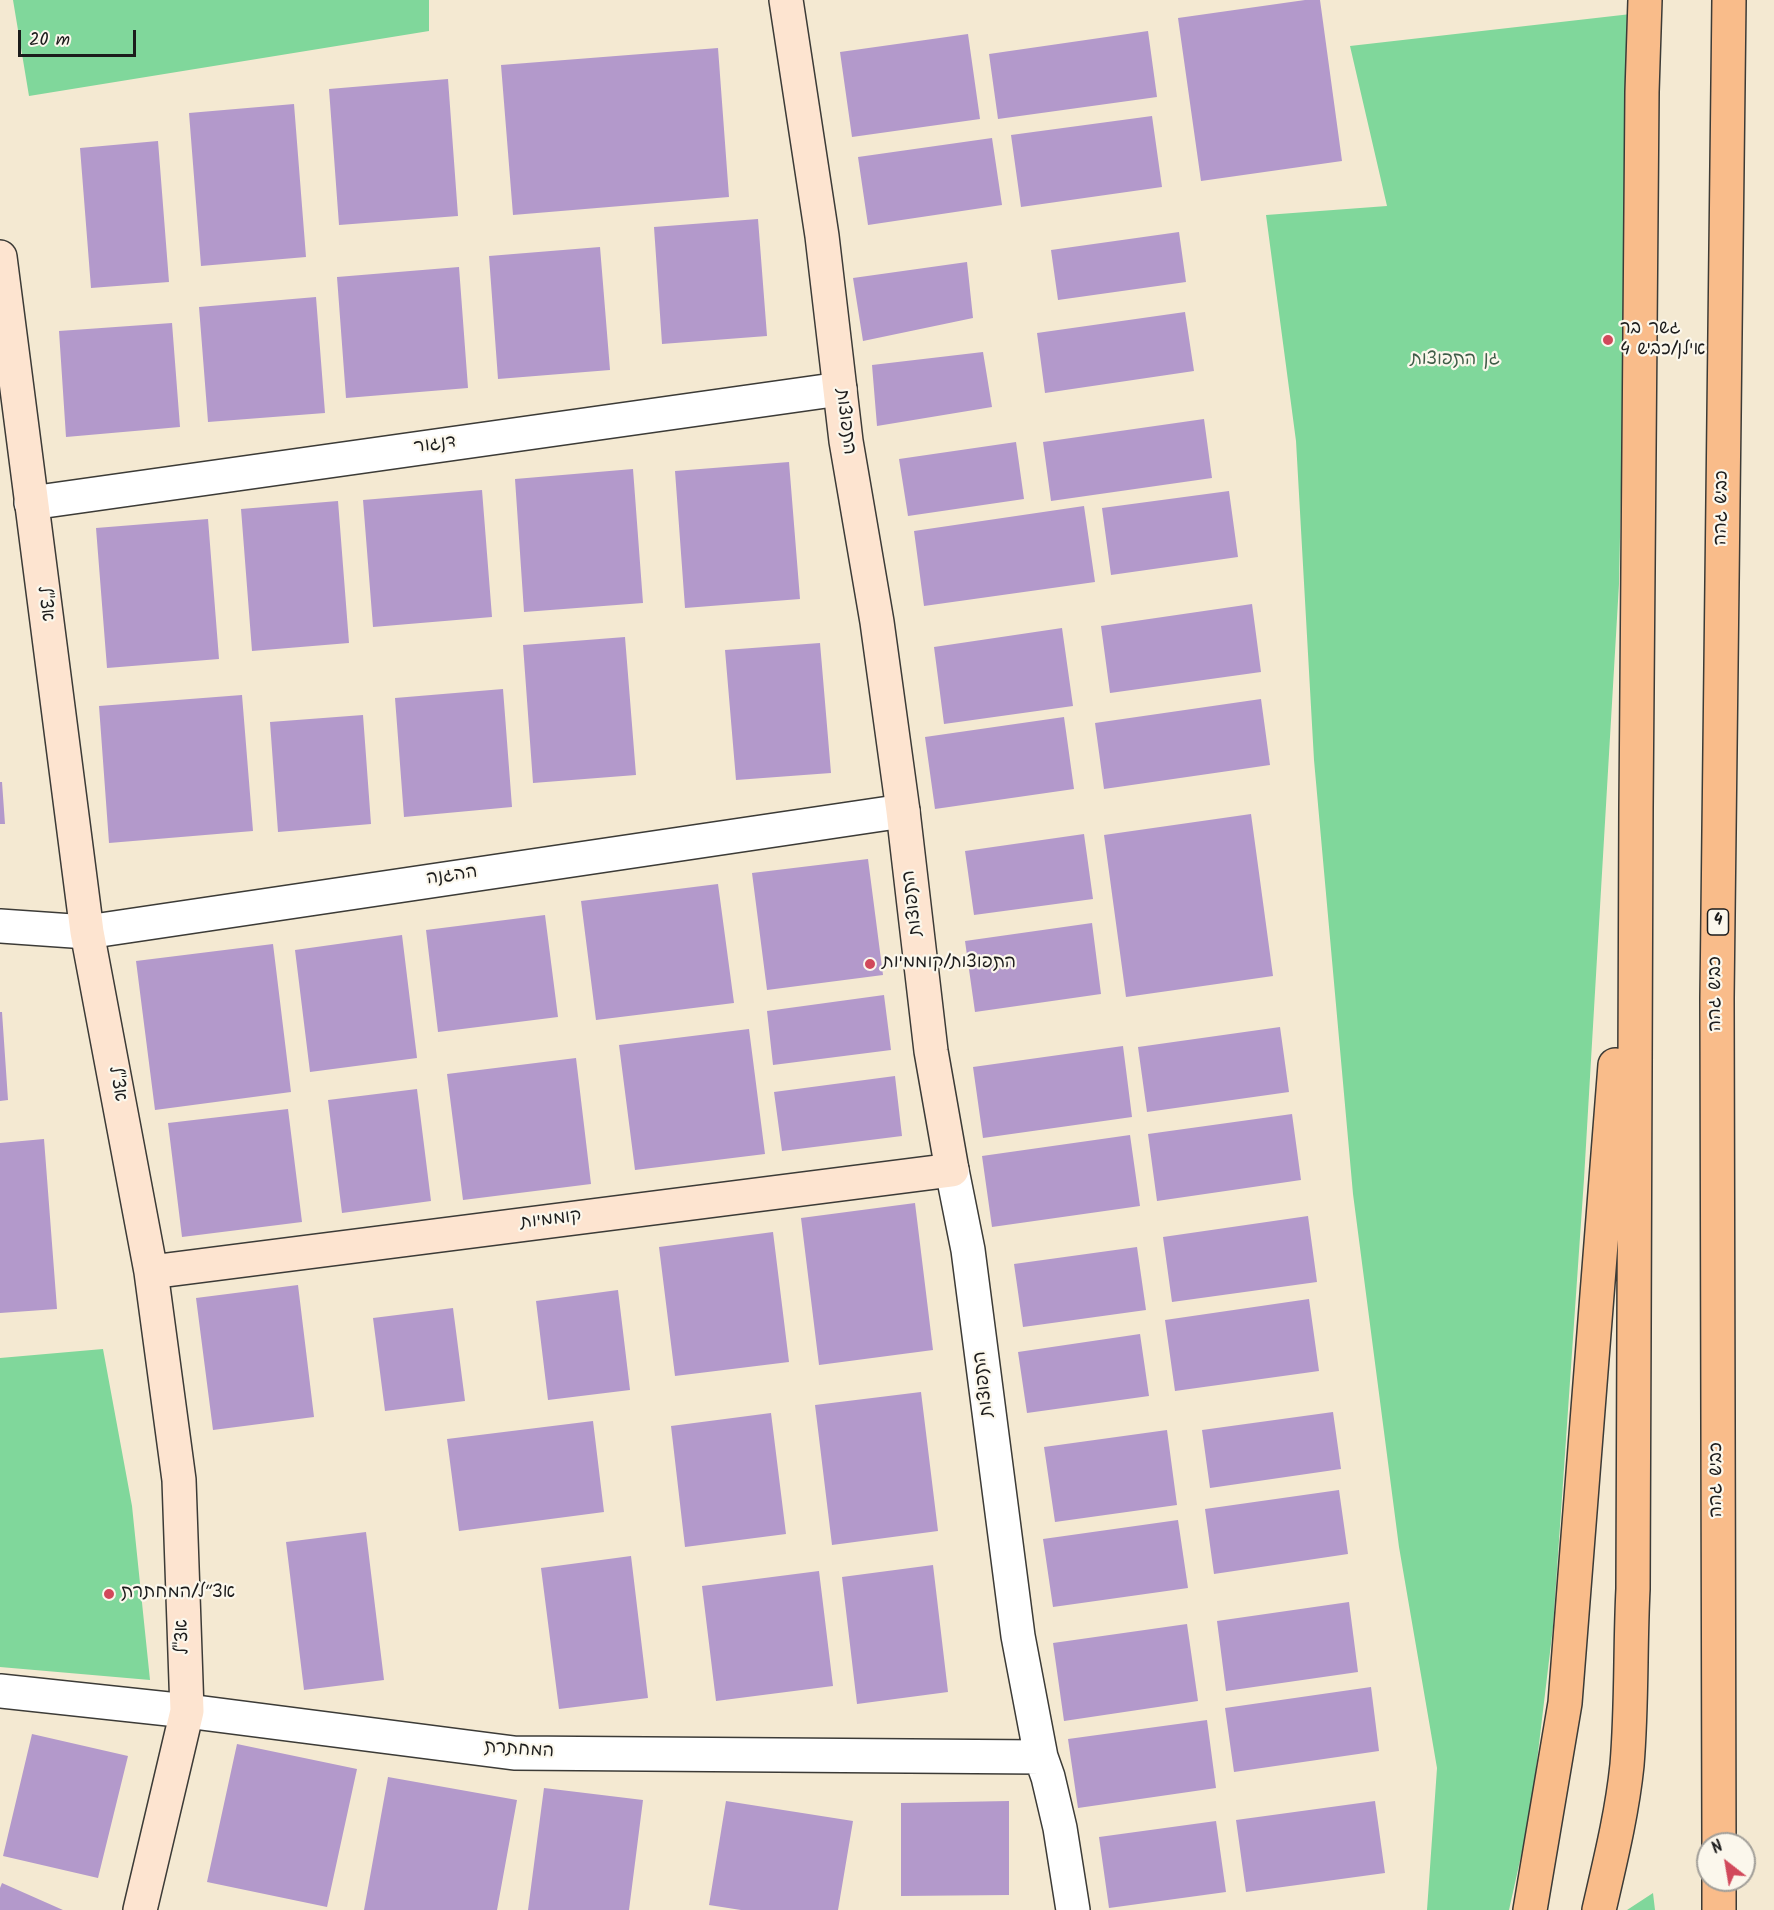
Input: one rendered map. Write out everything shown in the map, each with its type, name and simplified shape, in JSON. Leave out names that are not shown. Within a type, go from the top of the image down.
[{"type":"highway","points":[[1599,1910],[1617,1828],[1627,1766],[1630,1715],[1633,1589],[1636,806],[1645,0]]},
{"type":"highway","name":"כביש גהה","points":[[1719,1832],[1717,998],[1730,0]]},
{"type":"highway","points":[[1530,1910],[1565,1702],[1636,806]]},
{"type":"highway","points":[[1719,1892],[1719,1910]]},
{"type":"street","name":"התפוצות","points":[[786,0],[822,236],[846,441],[877,622],[932,1051],[952,1170],[969,1250],[1018,1636],[1041,1757],[1060,1828],[1073,1910]]},
{"type":"street","name":"אצ\"ל","points":[[0,257],[87,932],[151,1272],[179,1480],[187,1711],[140,1910]]},
{"type":"street","name":"דנגור","points":[[31,503],[840,389]]},
{"type":"street","name":"ההגנה","points":[[0,926],[87,932],[903,811]]},
{"type":"street","name":"קוממיות","points":[[151,1272],[952,1170]]},
{"type":"street","name":"המחתרת","points":[[0,1691],[187,1711],[514,1753],[1041,1757]]},
{"type":"green space","points":[[13,0],[429,0],[429,31],[29,96]]},
{"type":"green space","name":"גן התפוצות","points":[[1631,14],[1619,584],[1584,1179],[1553,1627],[1531,1811],[1509,1910],[1427,1910],[1437,1768],[1399,1547],[1353,1194],[1314,760],[1296,441],[1266,215],[1387,206],[1350,46]]},
{"type":"green space","points":[[103,1349],[132,1506],[150,1680],[0,1667],[0,1358]]},
{"type":"green space","points":[[1653,1893],[1655,1910],[1627,1910]]},
{"type":"building","points":[[1305,0],[1320,0],[1342,161],[1201,181],[1178,18]]},
{"type":"building","points":[[1148,31],[1157,97],[998,119],[989,54]]},
{"type":"building","points":[[968,34],[980,119],[852,137],[840,52]]},
{"type":"building","points":[[718,48],[729,197],[513,215],[501,65]]},
{"type":"building","points":[[448,79],[458,216],[339,225],[329,89]]},
{"type":"building","points":[[294,104],[306,257],[201,266],[189,113]]},
{"type":"building","points":[[1152,116],[1162,187],[1021,207],[1011,135]]},
{"type":"building","points":[[992,138],[1002,205],[868,225],[858,157]]},
{"type":"building","points":[[158,141],[169,282],[91,288],[80,148]]},
{"type":"building","points":[[758,219],[767,336],[662,344],[654,227]]},
{"type":"building","points":[[1179,232],[1186,282],[1058,300],[1051,250]]},
{"type":"building","points":[[600,247],[610,370],[498,379],[489,256]]},
{"type":"building","points":[[967,262],[973,318],[863,341],[853,278]]},
{"type":"building","points":[[459,267],[468,388],[346,398],[337,277]]},
{"type":"building","points":[[316,297],[325,413],[208,422],[199,307]]},
{"type":"building","points":[[1185,312],[1194,371],[1045,393],[1037,333]]},
{"type":"building","points":[[172,323],[180,427],[66,437],[59,331]]},
{"type":"building","points":[[983,352],[992,407],[877,426],[872,365]]},
{"type":"building","points":[[1204,419],[1212,478],[1051,501],[1043,442]]},
{"type":"building","points":[[1016,442],[1024,499],[908,516],[899,459]]},
{"type":"building","points":[[789,462],[800,599],[685,608],[675,471]]},
{"type":"building","points":[[633,469],[643,603],[524,612],[515,479]]},
{"type":"building","points":[[482,490],[492,617],[373,627],[363,500]]},
{"type":"building","points":[[1229,491],[1238,557],[1111,575],[1102,508]]},
{"type":"building","points":[[338,501],[349,643],[252,651],[241,509]]},
{"type":"building","points":[[1084,506],[1095,582],[924,606],[914,531]]},
{"type":"building","points":[[208,519],[219,659],[107,668],[96,528]]},
{"type":"building","points":[[1252,604],[1261,672],[1110,693],[1101,626]]},
{"type":"building","points":[[1062,628],[1073,706],[944,724],[934,647]]},
{"type":"building","points":[[625,637],[636,775],[533,783],[523,645]]},
{"type":"building","points":[[820,643],[831,773],[736,780],[725,650]]},
{"type":"building","points":[[503,689],[512,807],[404,817],[395,698]]},
{"type":"building","points":[[242,695],[253,831],[109,843],[99,706]]},
{"type":"building","points":[[1261,699],[1270,765],[1104,789],[1095,723]]},
{"type":"building","points":[[363,715],[371,824],[278,832],[270,722]]},
{"type":"building","points":[[1064,717],[1074,789],[935,809],[925,737]]},
{"type":"building","points":[[0,782],[2,782],[5,824],[0,824]]},
{"type":"building","points":[[1251,814],[1273,976],[1126,997],[1104,835]]},
{"type":"building","points":[[1084,834],[1093,899],[974,915],[965,851]]},
{"type":"building","points":[[868,859],[883,975],[767,990],[752,873]]},
{"type":"building","points":[[718,884],[734,1003],[596,1020],[581,901]]},
{"type":"building","points":[[545,915],[558,1017],[438,1032],[426,930]]},
{"type":"building","points":[[1092,923],[1101,994],[975,1012],[965,941]]},
{"type":"building","points":[[402,935],[417,1058],[310,1072],[295,950]]},
{"type":"building","points":[[273,944],[291,1092],[155,1110],[136,961]]},
{"type":"building","points":[[884,995],[891,1050],[773,1065],[767,1011]]},
{"type":"building","points":[[0,1012],[2,1012],[8,1100],[0,1101]]},
{"type":"building","points":[[1280,1027],[1289,1092],[1147,1112],[1138,1047]]},
{"type":"building","points":[[749,1029],[765,1154],[635,1170],[619,1045]]},
{"type":"building","points":[[1123,1046],[1132,1117],[983,1138],[973,1067]]},
{"type":"building","points":[[576,1058],[591,1184],[463,1200],[447,1074]]},
{"type":"building","points":[[895,1076],[902,1136],[782,1151],[774,1092]]},
{"type":"building","points":[[417,1089],[431,1201],[342,1213],[328,1100]]},
{"type":"building","points":[[288,1109],[302,1222],[182,1237],[168,1123]]},
{"type":"building","points":[[1292,1114],[1301,1180],[1157,1201],[1148,1134]]},
{"type":"building","points":[[1130,1135],[1140,1206],[992,1227],[982,1156]]},
{"type":"building","points":[[44,1139],[57,1309],[0,1313],[0,1143]]},
{"type":"building","points":[[915,1203],[933,1350],[819,1365],[801,1218]]},
{"type":"building","points":[[1308,1216],[1317,1282],[1172,1302],[1163,1237]]},
{"type":"building","points":[[773,1232],[789,1362],[675,1376],[659,1247]]},
{"type":"building","points":[[1137,1247],[1146,1310],[1023,1327],[1014,1264]]},
{"type":"building","points":[[298,1285],[314,1417],[213,1430],[196,1298]]},
{"type":"building","points":[[618,1290],[630,1390],[548,1400],[536,1301]]},
{"type":"building","points":[[1309,1299],[1319,1371],[1175,1391],[1165,1320]]},
{"type":"building","points":[[453,1308],[465,1401],[385,1411],[373,1318]]},
{"type":"building","points":[[1140,1334],[1149,1396],[1027,1413],[1018,1352]]},
{"type":"building","points":[[921,1392],[938,1531],[832,1545],[815,1405]]},
{"type":"building","points":[[1333,1412],[1341,1469],[1210,1488],[1202,1430]]},
{"type":"building","points":[[771,1413],[786,1534],[685,1547],[671,1426]]},
{"type":"building","points":[[593,1421],[604,1512],[459,1531],[447,1439]]},
{"type":"building","points":[[1167,1430],[1177,1505],[1055,1522],[1044,1447]]},
{"type":"building","points":[[1339,1490],[1348,1554],[1214,1574],[1205,1509]]},
{"type":"building","points":[[1178,1520],[1188,1588],[1053,1607],[1043,1539]]},
{"type":"building","points":[[366,1532],[384,1680],[304,1690],[286,1542]]},
{"type":"building","points":[[631,1556],[648,1698],[559,1709],[541,1568]]},
{"type":"building","points":[[933,1565],[948,1692],[857,1704],[842,1577]]},
{"type":"building","points":[[819,1571],[833,1686],[716,1701],[702,1586]]},
{"type":"building","points":[[1349,1602],[1358,1672],[1226,1691],[1217,1621]]},
{"type":"building","points":[[1187,1624],[1198,1701],[1064,1721],[1053,1643]]},
{"type":"building","points":[[1371,1687],[1379,1751],[1234,1772],[1225,1708]]},
{"type":"building","points":[[1207,1720],[1216,1788],[1078,1808],[1068,1739]]},
{"type":"building","points":[[32,1734],[128,1756],[98,1878],[3,1856]]},
{"type":"building","points":[[237,1744],[357,1769],[327,1907],[207,1882]]},
{"type":"building","points":[[388,1777],[517,1800],[497,1910],[364,1910]]},
{"type":"building","points":[[544,1788],[643,1800],[629,1910],[528,1910]]},
{"type":"building","points":[[726,1801],[853,1821],[838,1910],[741,1910],[709,1905]]},
{"type":"building","points":[[1009,1801],[1009,1895],[901,1896],[901,1803]]},
{"type":"building","points":[[1375,1801],[1385,1873],[1246,1892],[1236,1820]]},
{"type":"building","points":[[1216,1821],[1226,1892],[1109,1908],[1099,1837]]},
{"type":"building","points":[[2,1883],[63,1910],[0,1910]]},
{"type":"place","name":"גשר בר אילן/כביש 4","points":[[1608,340]]},
{"type":"place","name":"התפוצות/קוממיות","points":[[870,964]]},
{"type":"place","name":"אצ״ל/המחתרת","points":[[109,1594]]}]
